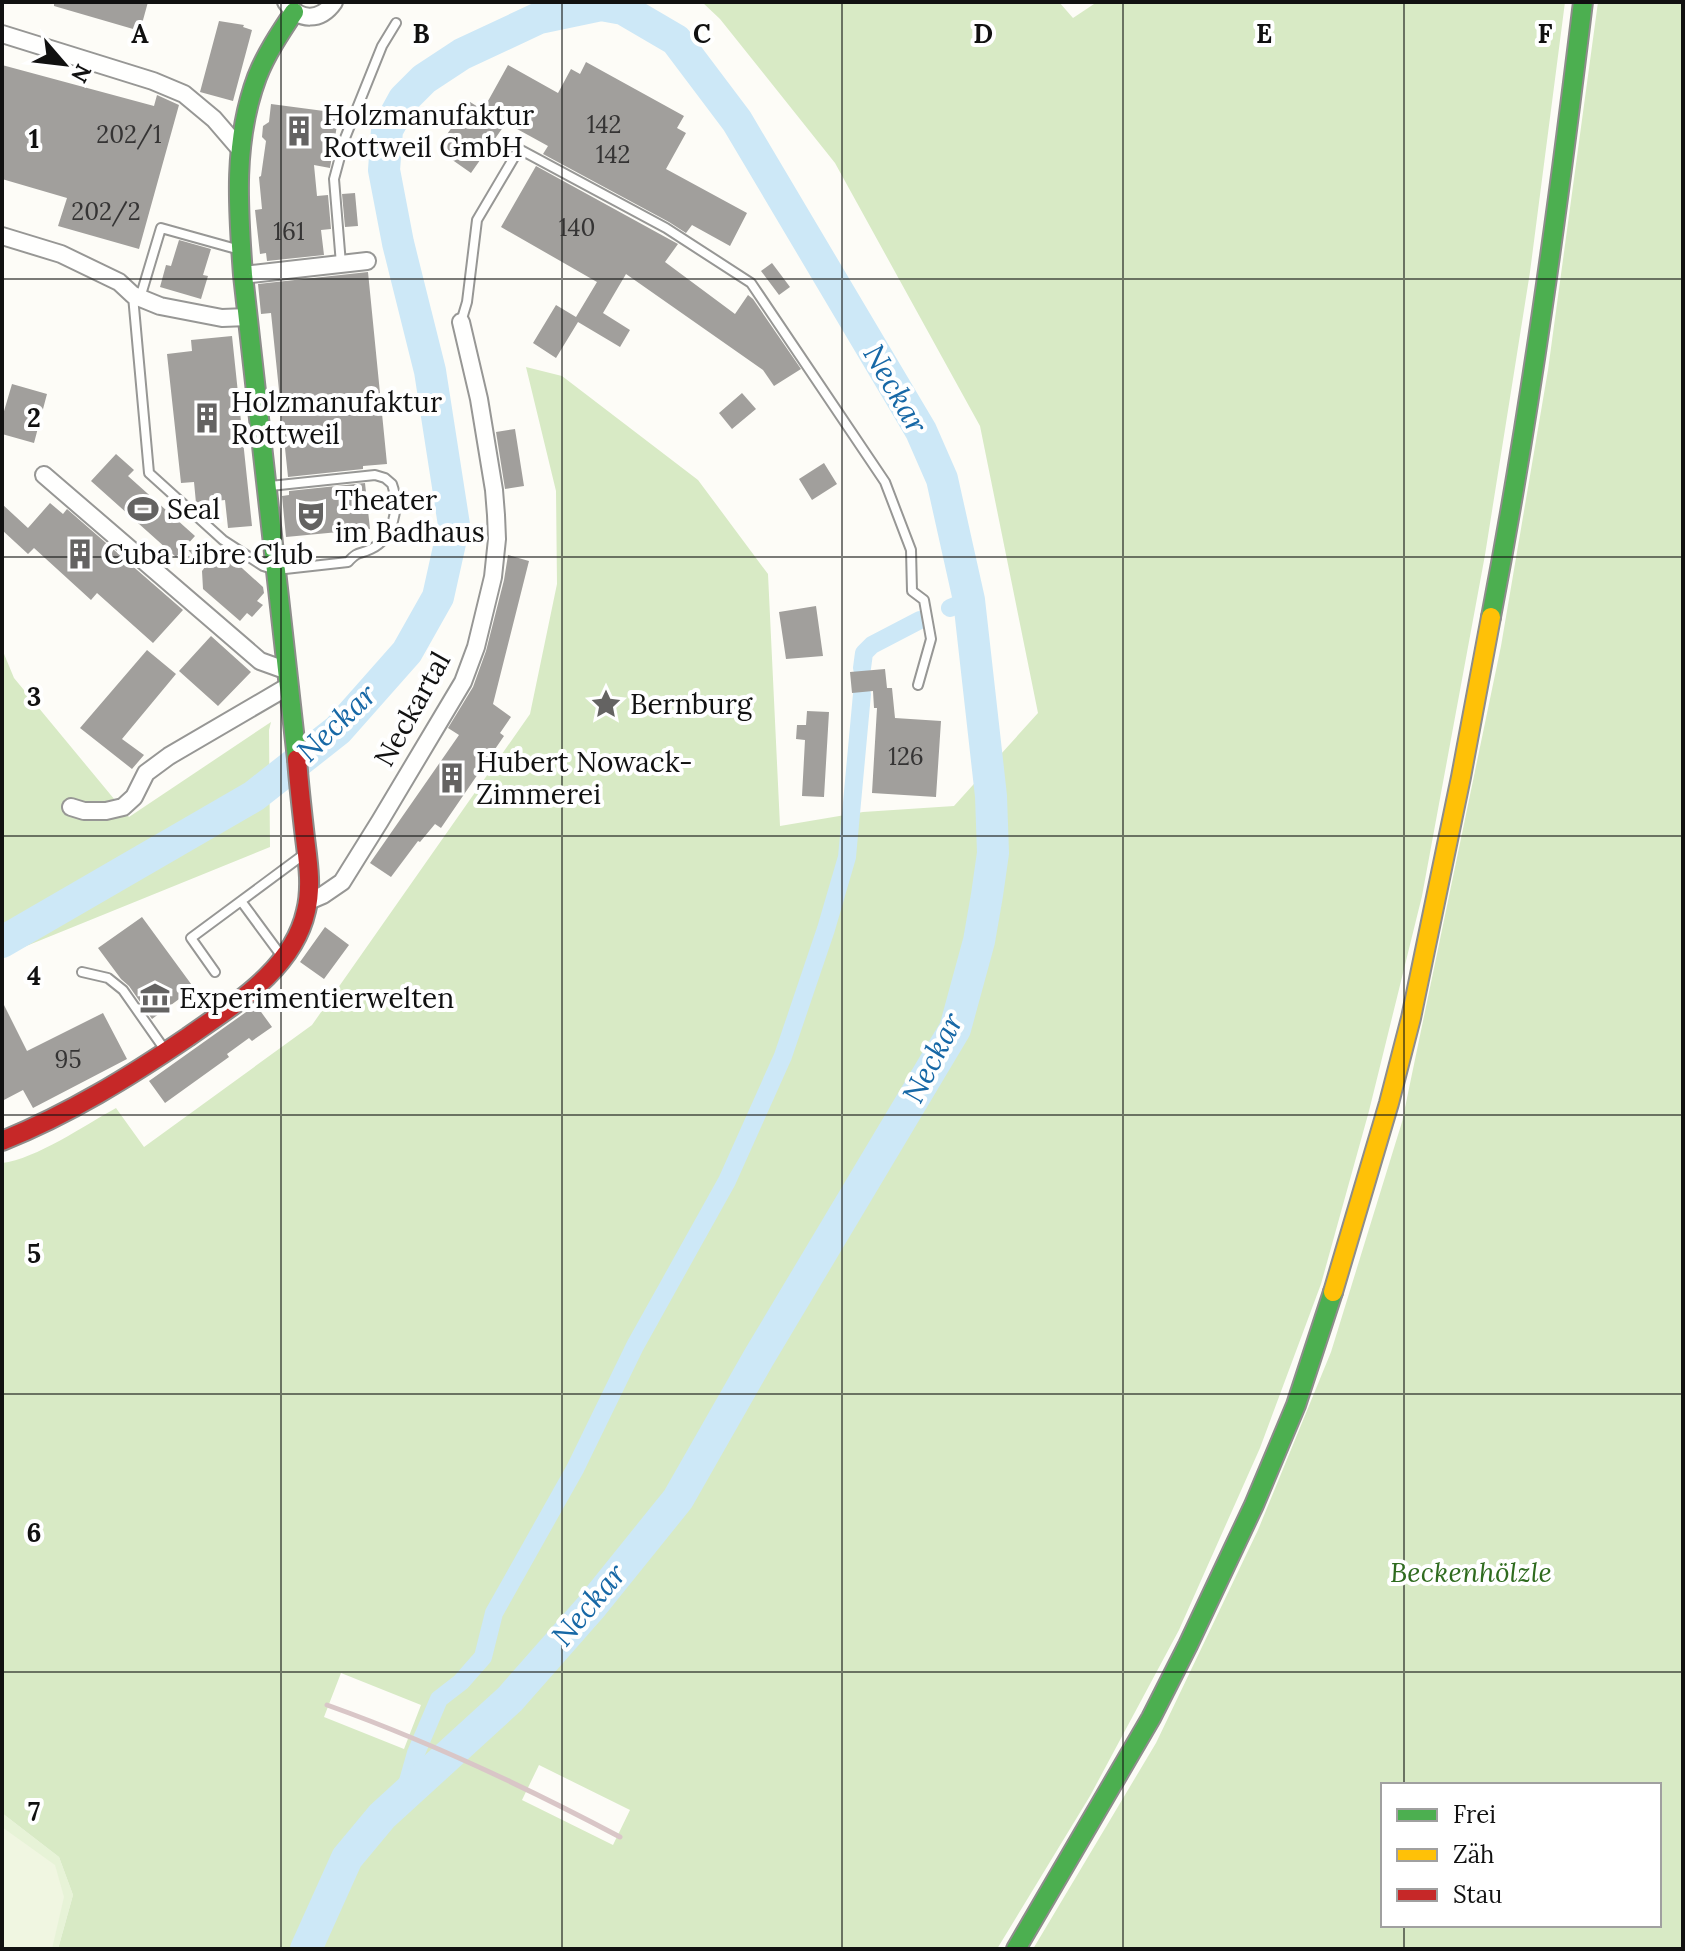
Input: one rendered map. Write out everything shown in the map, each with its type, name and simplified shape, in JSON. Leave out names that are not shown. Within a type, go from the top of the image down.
[{"type":"main road","points":[[1016,1949],[1151,1718],[1254,1505],[1296,1405],[1385,1119],[1411,1018],[1461,777],[1516,486],[1559,196],[1583,2]]},
{"type":"main road","points":[[2,1141],[87,1100],[167,1051],[230,1007],[261,982],[283,958],[303,925],[309,901],[304,827],[243,275],[238,183],[245,110],[269,48],[290,7]]},
{"type":"street","points":[[290,7],[300,16],[316,17],[334,2]]},
{"type":"street","points":[[2,34],[153,81],[184,94],[214,119],[239,148]]},
{"type":"street","points":[[2,236],[61,254],[119,282],[136,297],[160,306],[222,318],[248,317]]},
{"type":"street","points":[[243,275],[367,261]]},
{"type":"street","name":"Neckartal","points":[[309,901],[342,882],[463,682],[476,647],[493,577],[496,515],[479,399],[461,322]]},
{"type":"street","points":[[44,475],[260,661],[286,679],[146,773],[134,797],[123,807],[106,811],[84,811],[71,807]]},
{"type":"lane","points":[[341,264],[334,179],[345,138],[382,46],[396,23]]},
{"type":"lane","points":[[461,322],[467,302],[477,220],[519,149],[666,228],[751,283],[885,482],[911,550],[912,591],[924,600],[931,639],[918,685]]},
{"type":"lane","points":[[241,250],[161,228],[136,297],[149,473],[223,540],[263,566],[276,570],[348,562],[357,553],[371,549],[381,541],[394,518],[396,507],[392,484],[375,475],[267,487]]},
{"type":"lane","points":[[215,972],[191,938],[306,853]]},
{"type":"lane","points":[[241,901],[283,958]]},
{"type":"lane","points":[[82,972],[108,978],[123,990],[167,1051]]},
{"type":"green space","points":[[702,2],[1059,2],[1073,18],[1097,2],[1565,2],[1530,272],[1485,555],[1422,896],[1369,1111],[1321,1284],[1260,1448],[1179,1630],[1090,1796],[997,1949],[58,1949],[73,1895],[59,1857],[2,1813],[2,1163],[45,1148],[116,1108],[144,1147],[312,1025],[530,714],[557,584],[556,491],[526,367],[562,376],[698,480],[768,574],[780,826],[863,812],[954,806],[1038,713],[980,426],[835,163],[720,19]],"holes":[[[341,1673],[421,1705],[404,1749],[324,1717]],[[539,1765],[630,1810],[613,1845],[522,1800]]]},
{"type":"green space","name":"Beckenhölzle","points":[[1598,2],[1683,2],[1683,1949],[1033,1949],[1156,1743],[1258,1530],[1331,1352],[1402,1122],[1501,646],[1548,370]]},
{"type":"green space","points":[[2,649],[14,678],[129,817],[271,722],[270,847],[9,953],[2,960]]},
{"type":"green space","points":[[2,1813],[59,1857],[73,1895],[58,1949],[2,1949]]},
{"type":"green space","points":[[2,1827],[55,1865],[64,1897],[52,1949],[2,1949]]},
{"type":"building","points":[[54,2],[148,2],[140,31],[54,6]]},
{"type":"building","points":[[219,21],[244,25],[252,30],[233,101],[200,92]]},
{"type":"building","points":[[586,62],[684,116],[677,128],[686,133],[666,169],[747,213],[730,246],[692,225],[686,233],[543,154],[548,146],[506,123],[471,173],[451,159],[454,154],[440,144],[470,102],[483,110],[508,65],[558,93],[571,69],[580,74]]},
{"type":"building","points":[[2,65],[154,106],[157,95],[179,105],[139,249],[58,226],[67,198],[2,179]]},
{"type":"building","points":[[271,104],[339,113],[330,168],[314,165],[317,196],[328,195],[331,229],[321,230],[324,255],[267,261],[266,253],[260,254],[255,210],[262,209],[259,177],[266,141],[262,137],[263,126],[269,122]]},
{"type":"building","points":[[536,166],[678,244],[665,262],[735,314],[748,295],[801,369],[774,386],[763,370],[626,274],[603,313],[630,330],[620,347],[578,322],[556,358],[533,343],[556,305],[576,317],[597,282],[501,227]]},
{"type":"building","points":[[355,193],[358,226],[345,227],[342,194]]},
{"type":"building","points":[[179,240],[211,249],[203,275],[208,276],[201,299],[160,287],[166,265],[171,266]]},
{"type":"building","points":[[772,263],[790,287],[779,295],[761,271]]},
{"type":"building","points":[[368,272],[387,464],[288,477],[271,313],[261,314],[258,284]]},
{"type":"building","name":"Holzmanufaktur Rottweil","points":[[232,336],[252,526],[228,528],[225,500],[196,503],[194,482],[181,483],[167,354],[192,351],[191,340]]},
{"type":"building","points":[[12,384],[47,394],[34,443],[2,434],[2,418]]},
{"type":"building","points":[[742,393],[756,409],[732,429],[719,413]]},
{"type":"building","points":[[515,429],[524,486],[505,489],[496,432]]},
{"type":"building","name":"Seal","points":[[116,454],[134,470],[128,476],[195,536],[176,557],[91,481]]},
{"type":"building","points":[[824,463],[837,484],[812,500],[799,479]]},
{"type":"building","points":[[365,483],[370,529],[286,537],[282,496],[289,495],[289,491]]},
{"type":"building","points":[[50,503],[63,514],[67,509],[183,610],[153,643],[97,593],[91,600],[34,548],[28,554],[2,530],[2,504],[28,528]]},
{"type":"building","points":[[221,549],[263,587],[264,593],[257,601],[263,605],[252,617],[247,613],[240,621],[203,589],[202,571],[205,567],[188,550]]},
{"type":"building","points":[[508,555],[529,561],[493,704],[511,717],[500,733],[504,736],[441,828],[435,824],[391,877],[370,863],[459,735],[448,728],[473,687],[486,651]]},
{"type":"building","points":[[816,606],[823,656],[786,659],[779,612]]},
{"type":"building","points":[[211,636],[251,672],[218,706],[179,671]]},
{"type":"building","points":[[147,650],[176,674],[122,739],[144,755],[132,769],[80,728]]},
{"type":"building","points":[[885,669],[887,688],[892,688],[895,718],[941,721],[936,797],[872,793],[877,708],[874,708],[873,691],[852,693],[850,672]]},
{"type":"building","points":[[807,711],[829,712],[824,797],[802,796],[805,740],[796,739],[797,725],[806,725]]},
{"type":"building","points":[[142,917],[194,988],[152,1019],[98,948]]},
{"type":"building","points":[[325,927],[349,945],[324,979],[300,962]]},
{"type":"building","points":[[2,1001],[27,1051],[103,1013],[127,1059],[33,1108],[23,1090],[2,1101]]},
{"type":"building","points":[[256,1005],[272,1027],[252,1041],[249,1038],[227,1054],[229,1057],[165,1103],[149,1081]]},
{"type":"waterway","points":[[638,2],[641,19]]},
{"type":"waterway","name":"Neckar","points":[[2,942],[254,796],[338,730],[407,652],[438,597],[454,525],[430,371],[398,243],[384,170],[387,130],[404,99],[424,79],[462,54],[539,18],[601,5],[623,9],[676,40],[737,121],[921,431],[942,479],[969,600],[991,796],[993,853],[979,941],[955,1029],[678,1499],[591,1607],[510,1699],[382,1816],[347,1858],[306,1949]]},
{"type":"waterway","points":[[950,608],[969,600]]},
{"type":"waterway","points":[[862,668],[864,653],[872,645],[920,620]]},
{"type":"waterway","points":[[404,1795],[416,1753],[439,1699],[461,1682],[483,1657],[494,1613],[575,1469],[635,1346],[727,1181],[783,1056],[847,857],[862,694]]},
{"type":"railway","points":[[327,1705],[476,1766],[620,1837]]},
{"type":"traffic: fast","points":[[1491,617],[1542,310],[1583,2]]},
{"type":"traffic: fast","points":[[294,12],[265,60],[249,101],[241,150],[239,200],[243,275],[297,759]]},
{"type":"traffic: fast","points":[[1016,1949],[1151,1718],[1188,1645],[1254,1505],[1296,1405],[1333,1292]]},
{"type":"traffic: slow","points":[[1333,1292],[1411,1018],[1491,617]]},
{"type":"traffic: jam","points":[[2,1141],[75,1107],[166,1052],[242,999],[275,968],[299,932],[309,893],[297,759]]},
{"type":"place","name":"Holzmanufaktur Rottweil GmbH","points":[[299,131]]},
{"type":"place","name":"Holzmanufaktur Rottweil","points":[[207,418]]},
{"type":"place","name":"Seal","points":[[143,509]]},
{"type":"place","name":"Theater im Badhaus","points":[[311,516]]},
{"type":"place","name":"Cuba Libre Club","points":[[80,554]]},
{"type":"place","name":"Bernburg","points":[[606,704]]},
{"type":"place","name":"Hubert Nowack- Zimmerei","points":[[452,778]]},
{"type":"place","name":"Experimentierwelten","points":[[155,998]]}]
